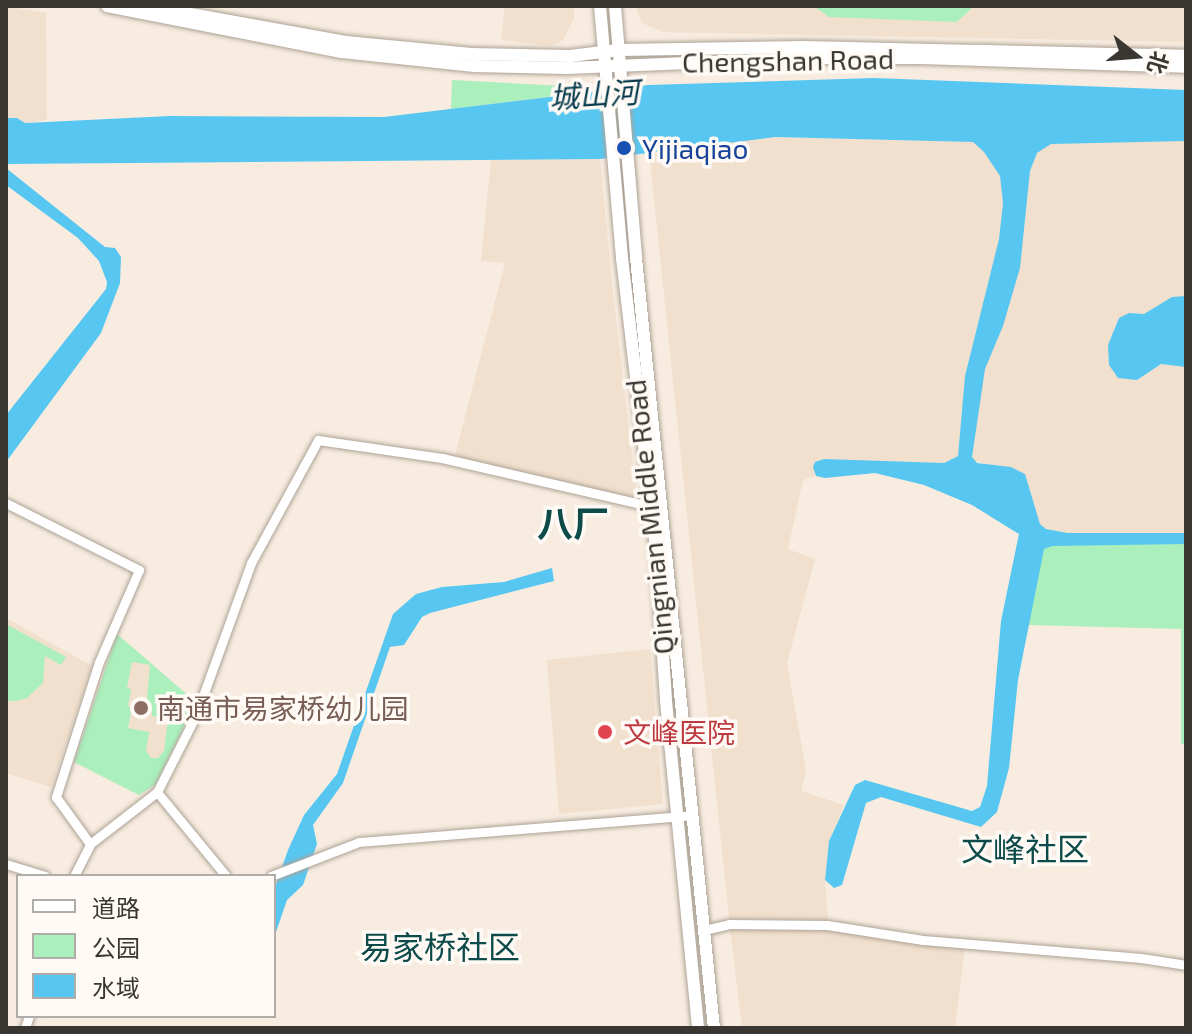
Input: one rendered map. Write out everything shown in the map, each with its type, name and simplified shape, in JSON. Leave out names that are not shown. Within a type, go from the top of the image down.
[{"type":"main road","name":"Chengshan Road","points":[[107,6],[342,52],[474,66],[921,58],[1186,67]]},
{"type":"main road","name":"Chengshan Road","points":[[146,6],[361,44],[483,55],[570,56],[619,50],[804,47],[1186,56]]},
{"type":"main road","name":"Qingnian Middle Road","points":[[600,6],[605,66],[615,84],[628,164],[664,509],[698,1028]]},
{"type":"main road","name":"Qingnian Middle Road","points":[[615,6],[620,65],[615,84],[613,161],[649,506],[685,815],[704,930],[714,1028]]},
{"type":"street","points":[[75,874],[90,844],[157,792],[196,715],[251,563],[318,440],[442,458],[664,509]]},
{"type":"street","points":[[6,503],[139,570],[99,662],[56,797],[90,844]]},
{"type":"street","points":[[157,792],[224,874]]},
{"type":"street","points":[[276,874],[359,842],[685,815]]},
{"type":"street","points":[[6,864],[38,874]]},
{"type":"street","points":[[704,930],[729,924],[827,925],[923,940],[1141,958],[1186,965]]},
{"type":"shaded area","points":[[6,6],[46,13],[47,120],[25,123],[17,118],[6,118]]},
{"type":"shaded area","points":[[505,6],[574,6],[574,18],[563,40],[550,46],[501,40]]},
{"type":"shaded area","points":[[636,6],[1186,6],[1186,42],[663,32],[642,23]]},
{"type":"shaded area","points":[[775,137],[1051,144],[1186,141],[1186,533],[1067,533],[1045,529],[1040,524],[1024,474],[958,456],[944,463],[814,472],[816,476],[803,480],[788,549],[815,559],[787,663],[806,771],[801,791],[844,805],[829,841],[825,880],[828,920],[729,918],[649,151]]},
{"type":"shaded area","points":[[600,159],[637,498],[602,499],[454,459],[505,263],[481,261],[491,160]]},
{"type":"shaded area","points":[[6,618],[92,666],[51,787],[6,773]]},
{"type":"shaded area","name":"南通市易家桥幼儿园","points":[[117,634],[191,698],[188,718],[156,784],[139,795],[74,762]]},
{"type":"shaded area","name":"文峰医院","points":[[650,649],[663,804],[559,814],[547,660]]},
{"type":"shaded area","points":[[730,928],[829,931],[965,946],[955,1028],[742,1028]]},
{"type":"green space","points":[[813,6],[974,6],[957,22],[829,17]]},
{"type":"green space","points":[[452,80],[564,86],[587,92],[451,109]]},
{"type":"green space","points":[[1045,529],[1067,533],[1186,533],[1186,744],[1181,744],[1181,629],[1028,625]]},
{"type":"green space","points":[[6,624],[66,657],[61,665],[45,656],[43,683],[27,698],[16,701],[6,701]]},
{"type":"green space","name":"南通市易家桥幼儿园","points":[[117,634],[191,698],[188,718],[156,784],[139,795],[74,762]],"holes":[[[132,662],[150,665],[146,709],[152,710],[152,716],[168,719],[164,751],[158,758],[151,758],[146,751],[149,732],[128,728],[132,707],[128,706],[131,689],[127,688]],[[167,693],[184,696],[181,717],[164,714]]]},
{"type":"water","name":"城山河","points":[[874,78],[1186,90],[1186,141],[1051,144],[1037,153],[1030,171],[1020,268],[1003,326],[985,369],[972,457],[977,463],[1011,467],[1025,474],[1040,524],[1046,529],[1067,533],[1186,533],[1186,544],[1052,546],[1044,549],[1018,680],[1009,768],[997,812],[981,827],[881,797],[866,803],[842,885],[834,888],[825,880],[829,841],[855,785],[865,780],[972,811],[980,807],[987,786],[1001,621],[1019,534],[972,505],[924,485],[875,473],[825,478],[816,476],[813,467],[815,462],[824,459],[944,463],[958,456],[965,376],[999,239],[1003,203],[1000,176],[973,142],[775,137],[600,159],[6,164],[6,118],[17,118],[25,123],[170,116],[384,117],[648,85]]},
{"type":"water","points":[[6,168],[105,247],[115,248],[121,257],[120,283],[101,333],[6,462],[6,415],[106,289],[107,282],[99,261],[78,238],[6,185]]},
{"type":"water","points":[[1186,296],[1186,367],[1161,364],[1137,380],[1118,378],[1109,365],[1108,345],[1119,318],[1129,313],[1144,314],[1172,297]]},
{"type":"water","points":[[552,568],[554,581],[430,613],[422,617],[404,645],[390,647],[343,783],[313,825],[317,844],[303,885],[287,900],[276,932],[276,884],[288,850],[304,815],[337,774],[393,614],[416,594],[442,587],[504,582]]},
{"type":"place","name":"Yijiaqiao","points":[[624,148]]},
{"type":"place","name":"南通市易家桥幼儿园","points":[[141,708]]},
{"type":"place","name":"文峰医院","points":[[605,732]]},
{"type":"district","name":"八厂","points":[[573,523]]},
{"type":"district","name":"文峰社区","points":[[1025,848]]},
{"type":"district","name":"易家桥社区","points":[[440,946]]}]
